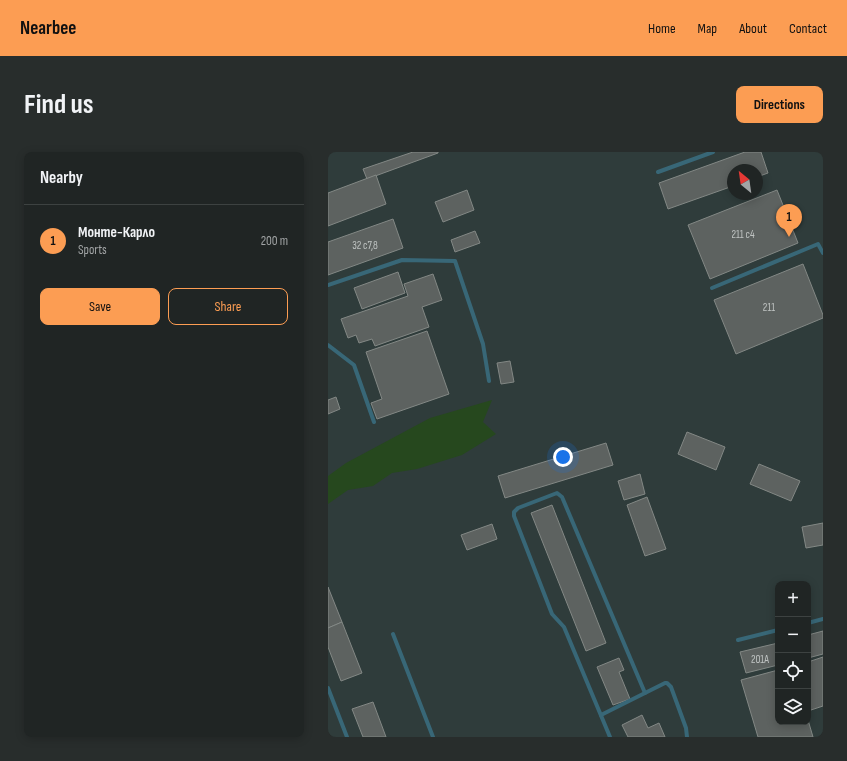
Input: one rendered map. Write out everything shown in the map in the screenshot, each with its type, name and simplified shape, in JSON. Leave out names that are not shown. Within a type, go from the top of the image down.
[{"type":"lane","points":[[658,172],[713,152]]},
{"type":"lane","points":[[712,288],[818,244],[823,253]]},
{"type":"lane","points":[[328,285],[402,260],[455,261],[484,344],[489,381]]},
{"type":"lane","points":[[328,344],[354,365],[374,422]]},
{"type":"lane","points":[[610,737],[564,627],[552,614],[514,516],[514,512],[518,508],[557,493],[561,495],[645,693]]},
{"type":"lane","points":[[811,622],[823,619]]},
{"type":"lane","points":[[738,640],[775,631]]},
{"type":"lane","points":[[393,634],[433,737]]},
{"type":"lane","points":[[601,715],[665,683],[670,685],[686,728],[687,737]]},
{"type":"lane","points":[[328,688],[346,737]]},
{"type":"shaded area","points":[[328,152],[823,152],[823,737],[328,737]]},
{"type":"green space","points":[[492,400],[483,422],[496,434],[462,455],[417,469],[392,473],[373,486],[348,490],[328,504],[328,476],[346,463],[430,418]]},
{"type":"building","points":[[413,152],[438,153],[367,179],[363,169]]},
{"type":"building","points":[[745,152],[761,152],[768,173],[763,175],[763,164],[727,164],[727,188],[668,209],[659,183]]},
{"type":"building","points":[[376,175],[386,204],[328,226],[328,193]]},
{"type":"building","points":[[467,190],[474,210],[443,222],[435,202]]},
{"type":"building","points":[[777,190],[798,243],[710,279],[688,225],[752,200],[763,200],[763,196]]},
{"type":"building","points":[[393,219],[403,248],[328,275],[328,242]]},
{"type":"building","points":[[475,231],[480,243],[455,252],[451,240]]},
{"type":"building","points":[[803,264],[823,318],[736,354],[714,300]]},
{"type":"building","points":[[398,272],[405,293],[362,309],[354,288]]},
{"type":"building","points":[[433,274],[442,300],[422,307],[429,327],[375,346],[372,339],[359,343],[356,335],[348,338],[341,319],[408,296],[404,284]]},
{"type":"building","points":[[427,331],[449,394],[377,419],[371,403],[382,399],[366,352]]},
{"type":"building","points":[[510,361],[514,382],[501,384],[497,363]]},
{"type":"building","points":[[336,397],[340,409],[328,414],[328,400]]},
{"type":"building","points":[[687,432],[725,447],[716,470],[678,454]]},
{"type":"building","points":[[606,443],[613,465],[505,498],[498,476]]},
{"type":"building","points":[[759,464],[800,481],[791,501],[750,484]]},
{"type":"building","points":[[640,474],[645,494],[624,500],[618,481]]},
{"type":"building","points":[[647,497],[666,549],[645,556],[627,505]]},
{"type":"building","points":[[552,505],[606,643],[586,651],[531,513]]},
{"type":"building","points":[[823,523],[823,545],[806,548],[802,527]]},
{"type":"building","points":[[492,524],[497,539],[467,550],[461,535]]},
{"type":"building","points":[[328,587],[342,622],[328,628]]},
{"type":"building","points":[[342,622],[362,673],[341,681],[328,647],[328,628]]},
{"type":"building","points":[[823,631],[823,654],[811,657],[811,634]]},
{"type":"building","points":[[775,644],[775,666],[746,673],[740,652]]},
{"type":"building","points":[[823,657],[823,706],[811,710],[811,689],[811,661]]},
{"type":"building","points":[[619,658],[624,670],[619,672],[630,699],[613,705],[597,667]]},
{"type":"building","points":[[775,671],[775,725],[809,725],[813,737],[758,737],[741,680]]},
{"type":"building","points":[[373,702],[386,737],[363,737],[352,709]]},
{"type":"building","points":[[642,715],[648,728],[659,723],[665,737],[628,737],[622,725]]},
{"type":"place","name":"Монте-Карло","points":[[789,237]]}]
